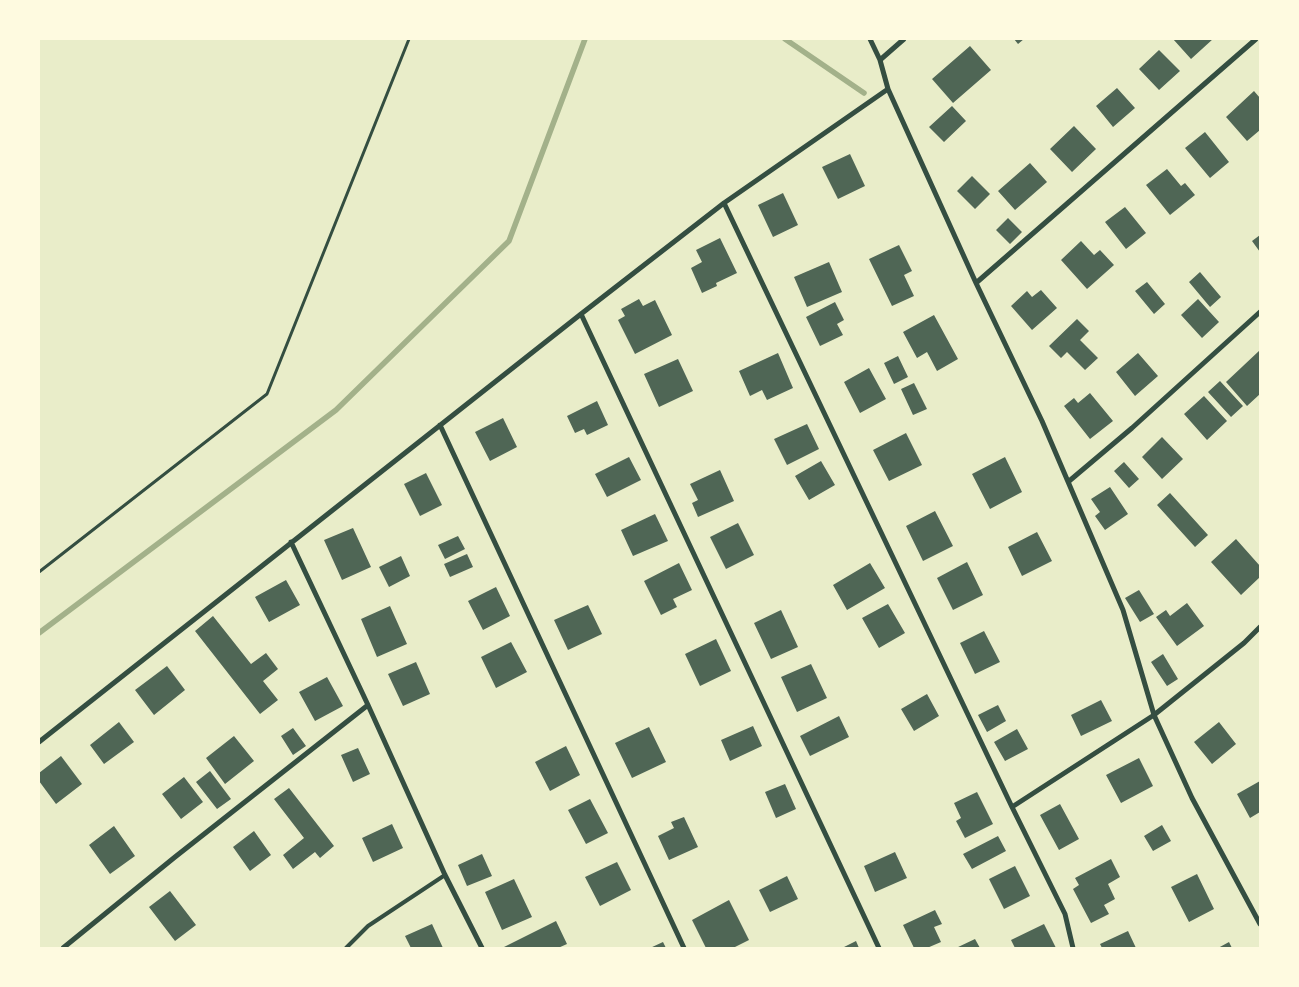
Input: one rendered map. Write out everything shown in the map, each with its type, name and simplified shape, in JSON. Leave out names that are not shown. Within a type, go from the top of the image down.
[{"type":"street","points":[[870,39],[880,60],[888,89],[976,283],[1042,421],[1123,610],[1154,715],[1192,798],[1260,924]]},
{"type":"street","points":[[880,60],[904,39]]},
{"type":"street","points":[[976,283],[1256,39]]},
{"type":"street","points":[[39,742],[724,203],[888,89]]},
{"type":"street","points":[[724,203],[1065,914],[1073,948]]},
{"type":"street","points":[[1068,482],[1132,428],[1260,312]]},
{"type":"street","points":[[581,314],[879,948]]},
{"type":"street","points":[[440,425],[684,948]]},
{"type":"street","points":[[291,542],[445,875],[482,948]]},
{"type":"street","points":[[1012,806],[1154,715],[1260,628]]},
{"type":"street","points":[[63,948],[368,705]]},
{"type":"lane","points":[[346,948],[368,926],[445,875]]},
{"type":"path","points":[[39,572],[267,394],[408,39]]},
{"type":"building","points":[[1014,39],[1024,39],[1018,44]]},
{"type":"building","points":[[1173,39],[1213,39],[1191,59]]},
{"type":"building","points":[[970,46],[991,70],[953,103],[932,79]]},
{"type":"building","points":[[1159,50],[1180,71],[1159,90],[1139,69]]},
{"type":"building","points":[[1117,88],[1135,108],[1113,127],[1096,106]]},
{"type":"building","points":[[1254,91],[1260,98],[1260,130],[1247,141],[1226,117]]},
{"type":"building","points":[[952,106],[966,121],[944,142],[929,127]]},
{"type":"building","points":[[1074,126],[1096,149],[1072,172],[1050,149]]},
{"type":"building","points":[[1205,132],[1229,162],[1210,178],[1185,148]]},
{"type":"building","points":[[850,154],[865,186],[838,199],[822,167]]},
{"type":"building","points":[[1030,163],[1047,182],[1015,210],[998,191]]},
{"type":"building","points":[[1167,169],[1181,186],[1185,183],[1195,195],[1170,215],[1146,185]]},
{"type":"building","points":[[972,176],[990,194],[975,209],[957,191]]},
{"type":"building","points":[[783,193],[798,225],[773,237],[758,205]]},
{"type":"building","points":[[1125,207],[1146,233],[1126,249],[1105,222]]},
{"type":"building","points":[[1008,218],[1022,232],[1010,244],[996,230]]},
{"type":"building","points":[[1260,235],[1260,252],[1252,241]]},
{"type":"building","points":[[720,238],[737,273],[716,283],[717,286],[702,293],[691,268],[702,262],[696,250]]},
{"type":"building","points":[[1081,241],[1094,255],[1100,250],[1114,265],[1087,289],[1061,260]]},
{"type":"building","points":[[899,245],[912,271],[904,275],[914,296],[892,306],[869,259]]},
{"type":"building","points":[[829,262],[842,292],[807,307],[794,277]]},
{"type":"building","points":[[1200,272],[1221,297],[1210,307],[1189,282]]},
{"type":"building","points":[[1147,282],[1165,304],[1154,314],[1135,291]]},
{"type":"building","points":[[1041,290],[1057,308],[1032,330],[1011,306],[1027,291],[1032,297]]},
{"type":"building","points":[[639,299],[643,306],[655,300],[672,335],[635,354],[618,320],[625,316],[621,309]]},
{"type":"building","points":[[1198,299],[1219,322],[1202,338],[1181,315]]},
{"type":"building","points":[[835,302],[844,320],[837,324],[843,335],[820,346],[806,317]]},
{"type":"building","points":[[934,315],[958,359],[937,371],[927,352],[917,358],[903,332]]},
{"type":"building","points":[[1077,319],[1089,331],[1080,340],[1098,358],[1085,370],[1067,352],[1061,358],[1049,346]]},
{"type":"building","points":[[1260,350],[1260,394],[1247,406],[1226,382]]},
{"type":"building","points":[[778,353],[793,388],[767,400],[762,390],[750,396],[739,371]]},
{"type":"building","points":[[1138,353],[1158,376],[1135,396],[1116,372]]},
{"type":"building","points":[[898,356],[908,377],[894,384],[884,363]]},
{"type":"building","points":[[678,359],[693,391],[659,407],[644,374]]},
{"type":"building","points":[[869,368],[886,399],[860,413],[844,382]]},
{"type":"building","points":[[1220,381],[1243,406],[1231,417],[1208,392]]},
{"type":"building","points":[[914,383],[927,409],[913,415],[901,389]]},
{"type":"building","points":[[1090,393],[1113,421],[1090,439],[1064,406],[1074,398],[1078,403]]},
{"type":"building","points":[[1204,396],[1227,421],[1207,440],[1184,414]]},
{"type":"building","points":[[597,401],[608,425],[587,435],[584,429],[575,433],[567,416]]},
{"type":"building","points":[[503,418],[517,447],[490,461],[475,432]]},
{"type":"building","points":[[807,424],[819,449],[787,465],[774,439]]},
{"type":"building","points":[[906,433],[922,465],[889,481],[873,450]]},
{"type":"building","points":[[1162,437],[1183,459],[1162,479],[1142,457]]},
{"type":"building","points":[[629,457],[641,480],[607,497],[595,474]]},
{"type":"building","points":[[1005,457],[1022,492],[990,509],[972,474]]},
{"type":"building","points":[[821,461],[835,485],[809,500],[795,476]]},
{"type":"building","points":[[1124,462],[1139,479],[1129,488],[1114,471]]},
{"type":"building","points":[[720,470],[734,501],[698,517],[692,503],[698,500],[690,484]]},
{"type":"building","points":[[426,473],[442,505],[420,516],[404,484]]},
{"type":"building","points":[[1110,487],[1128,514],[1105,530],[1095,516],[1100,512],[1091,499]]},
{"type":"building","points":[[1170,493],[1208,535],[1195,547],[1157,505]]},
{"type":"building","points":[[935,511],[953,546],[923,561],[906,526]]},
{"type":"building","points":[[655,514],[668,541],[633,556],[621,530]]},
{"type":"building","points":[[738,523],[754,555],[726,569],[710,537]]},
{"type":"building","points":[[353,528],[371,567],[342,580],[324,540]]},
{"type":"building","points":[[1037,532],[1052,561],[1022,576],[1008,547]]},
{"type":"building","points":[[458,536],[465,549],[445,559],[438,545]]},
{"type":"building","points":[[1236,539],[1260,566],[1260,577],[1241,595],[1211,562]]},
{"type":"building","points":[[467,554],[473,567],[450,577],[444,564]]},
{"type":"building","points":[[401,556],[410,576],[389,587],[379,567]]},
{"type":"building","points":[[967,562],[983,595],[953,610],[937,578]]},
{"type":"building","points":[[679,563],[692,590],[673,599],[677,607],[661,615],[644,581]]},
{"type":"building","points":[[870,563],[885,588],[847,610],[833,585]]},
{"type":"building","points":[[286,580],[300,605],[269,622],[255,597]]},
{"type":"building","points":[[496,587],[510,616],[483,630],[468,601]]},
{"type":"building","points":[[1139,590],[1154,614],[1140,622],[1125,598]]},
{"type":"building","points":[[1187,603],[1204,626],[1177,646],[1156,617],[1166,610],[1170,616]]},
{"type":"building","points":[[888,604],[905,633],[879,648],[862,618]]},
{"type":"building","points":[[588,605],[602,634],[568,650],[554,620]]},
{"type":"building","points":[[390,606],[407,644],[377,657],[361,619]]},
{"type":"building","points":[[781,610],[798,647],[771,659],[754,623]]},
{"type":"building","points":[[213,616],[251,664],[266,653],[278,669],[263,681],[278,700],[260,714],[195,631]]},
{"type":"building","points":[[984,631],[1000,662],[975,674],[960,643]]},
{"type":"building","points":[[716,639],[731,671],[700,686],[685,654]]},
{"type":"building","points":[[511,642],[527,672],[496,688],[481,657]]},
{"type":"building","points":[[1163,654],[1178,679],[1167,686],[1151,662]]},
{"type":"building","points":[[416,662],[430,694],[403,706],[388,674]]},
{"type":"building","points":[[811,664],[827,698],[797,712],[781,677]]},
{"type":"building","points":[[167,666],[185,690],[154,715],[135,690]]},
{"type":"building","points":[[327,677],[343,706],[315,721],[299,692]]},
{"type":"building","points":[[927,694],[939,716],[914,731],[901,709]]},
{"type":"building","points":[[1101,700],[1112,721],[1081,736],[1071,715]]},
{"type":"building","points":[[998,705],[1006,721],[987,732],[978,715]]},
{"type":"building","points":[[839,716],[849,737],[810,756],[800,736]]},
{"type":"building","points":[[119,722],[134,742],[104,764],[90,745]]},
{"type":"building","points":[[1219,722],[1236,744],[1212,764],[1194,742]]},
{"type":"building","points":[[753,726],[762,746],[730,761],[721,740]]},
{"type":"building","points":[[649,727],[666,762],[632,778],[615,743]]},
{"type":"building","points":[[293,728],[306,746],[293,755],[281,736]]},
{"type":"building","points":[[1017,729],[1028,749],[1005,761],[994,742]]},
{"type":"building","points":[[234,736],[254,761],[225,784],[206,758]]},
{"type":"building","points":[[566,746],[580,775],[550,791],[535,762]]},
{"type":"building","points":[[358,748],[370,774],[353,782],[341,755]]},
{"type":"building","points":[[61,756],[82,784],[56,804],[39,781],[39,773]]},
{"type":"building","points":[[1139,758],[1153,786],[1121,803],[1106,775]]},
{"type":"building","points":[[210,771],[231,799],[217,809],[196,782]]},
{"type":"building","points":[[184,777],[203,802],[181,819],[162,794]]},
{"type":"building","points":[[1260,781],[1260,812],[1250,818],[1237,794]]},
{"type":"building","points":[[785,784],[796,809],[776,818],[765,792]]},
{"type":"building","points":[[289,788],[334,846],[320,858],[315,852],[293,869],[283,855],[304,838],[274,799]]},
{"type":"building","points":[[977,792],[993,824],[965,838],[956,821],[961,818],[954,803]]},
{"type":"building","points":[[590,799],[608,833],[586,844],[568,810]]},
{"type":"building","points":[[1060,804],[1079,839],[1059,850],[1040,815]]},
{"type":"building","points":[[684,817],[698,847],[669,860],[658,836],[674,828],[671,822]]},
{"type":"building","points":[[392,824],[403,848],[373,862],[362,838]]},
{"type":"building","points":[[1162,825],[1171,841],[1153,851],[1144,836]]},
{"type":"building","points":[[114,826],[135,856],[110,874],[89,845]]},
{"type":"building","points":[[254,831],[271,855],[250,871],[233,847]]},
{"type":"building","points":[[998,836],[1006,851],[972,869],[963,854]]},
{"type":"building","points":[[895,852],[907,878],[875,892],[864,866]]},
{"type":"building","points":[[482,854],[492,876],[467,886],[458,865]]},
{"type":"building","points":[[1111,859],[1120,877],[1108,884],[1115,899],[1104,905],[1109,914],[1091,923],[1073,889],[1079,885],[1075,878]]},
{"type":"building","points":[[617,862],[631,890],[600,906],[585,877]]},
{"type":"building","points":[[1015,866],[1030,896],[1004,909],[989,879]]},
{"type":"building","points":[[1197,874],[1214,909],[1189,922],[1171,887]]},
{"type":"building","points":[[787,876],[798,899],[770,912],[759,890]]},
{"type":"building","points":[[514,879],[532,917],[502,930],[485,892]]},
{"type":"building","points":[[170,891],[196,925],[175,941],[149,907]]},
{"type":"building","points":[[729,900],[749,940],[733,948],[706,948],[692,920]]},
{"type":"building","points":[[935,910],[942,924],[934,927],[941,942],[927,948],[914,948],[903,925]]},
{"type":"building","points":[[556,921],[567,944],[558,948],[502,948]]},
{"type":"building","points":[[432,924],[443,948],[411,948],[405,936]]},
{"type":"building","points":[[1044,924],[1056,948],[1015,948],[1011,940]]},
{"type":"building","points":[[1128,931],[1136,948],[1102,948],[1100,944]]},
{"type":"building","points":[[975,939],[980,948],[956,948]]},
{"type":"building","points":[[856,941],[859,948],[842,948]]},
{"type":"building","points":[[663,942],[666,948],[650,948]]},
{"type":"building","points":[[1229,942],[1232,948],[1218,948]]},
{"type":"waterway","points":[[39,633],[336,410],[509,241],[585,39]]},
{"type":"waterway","points":[[785,39],[864,93]]}]
